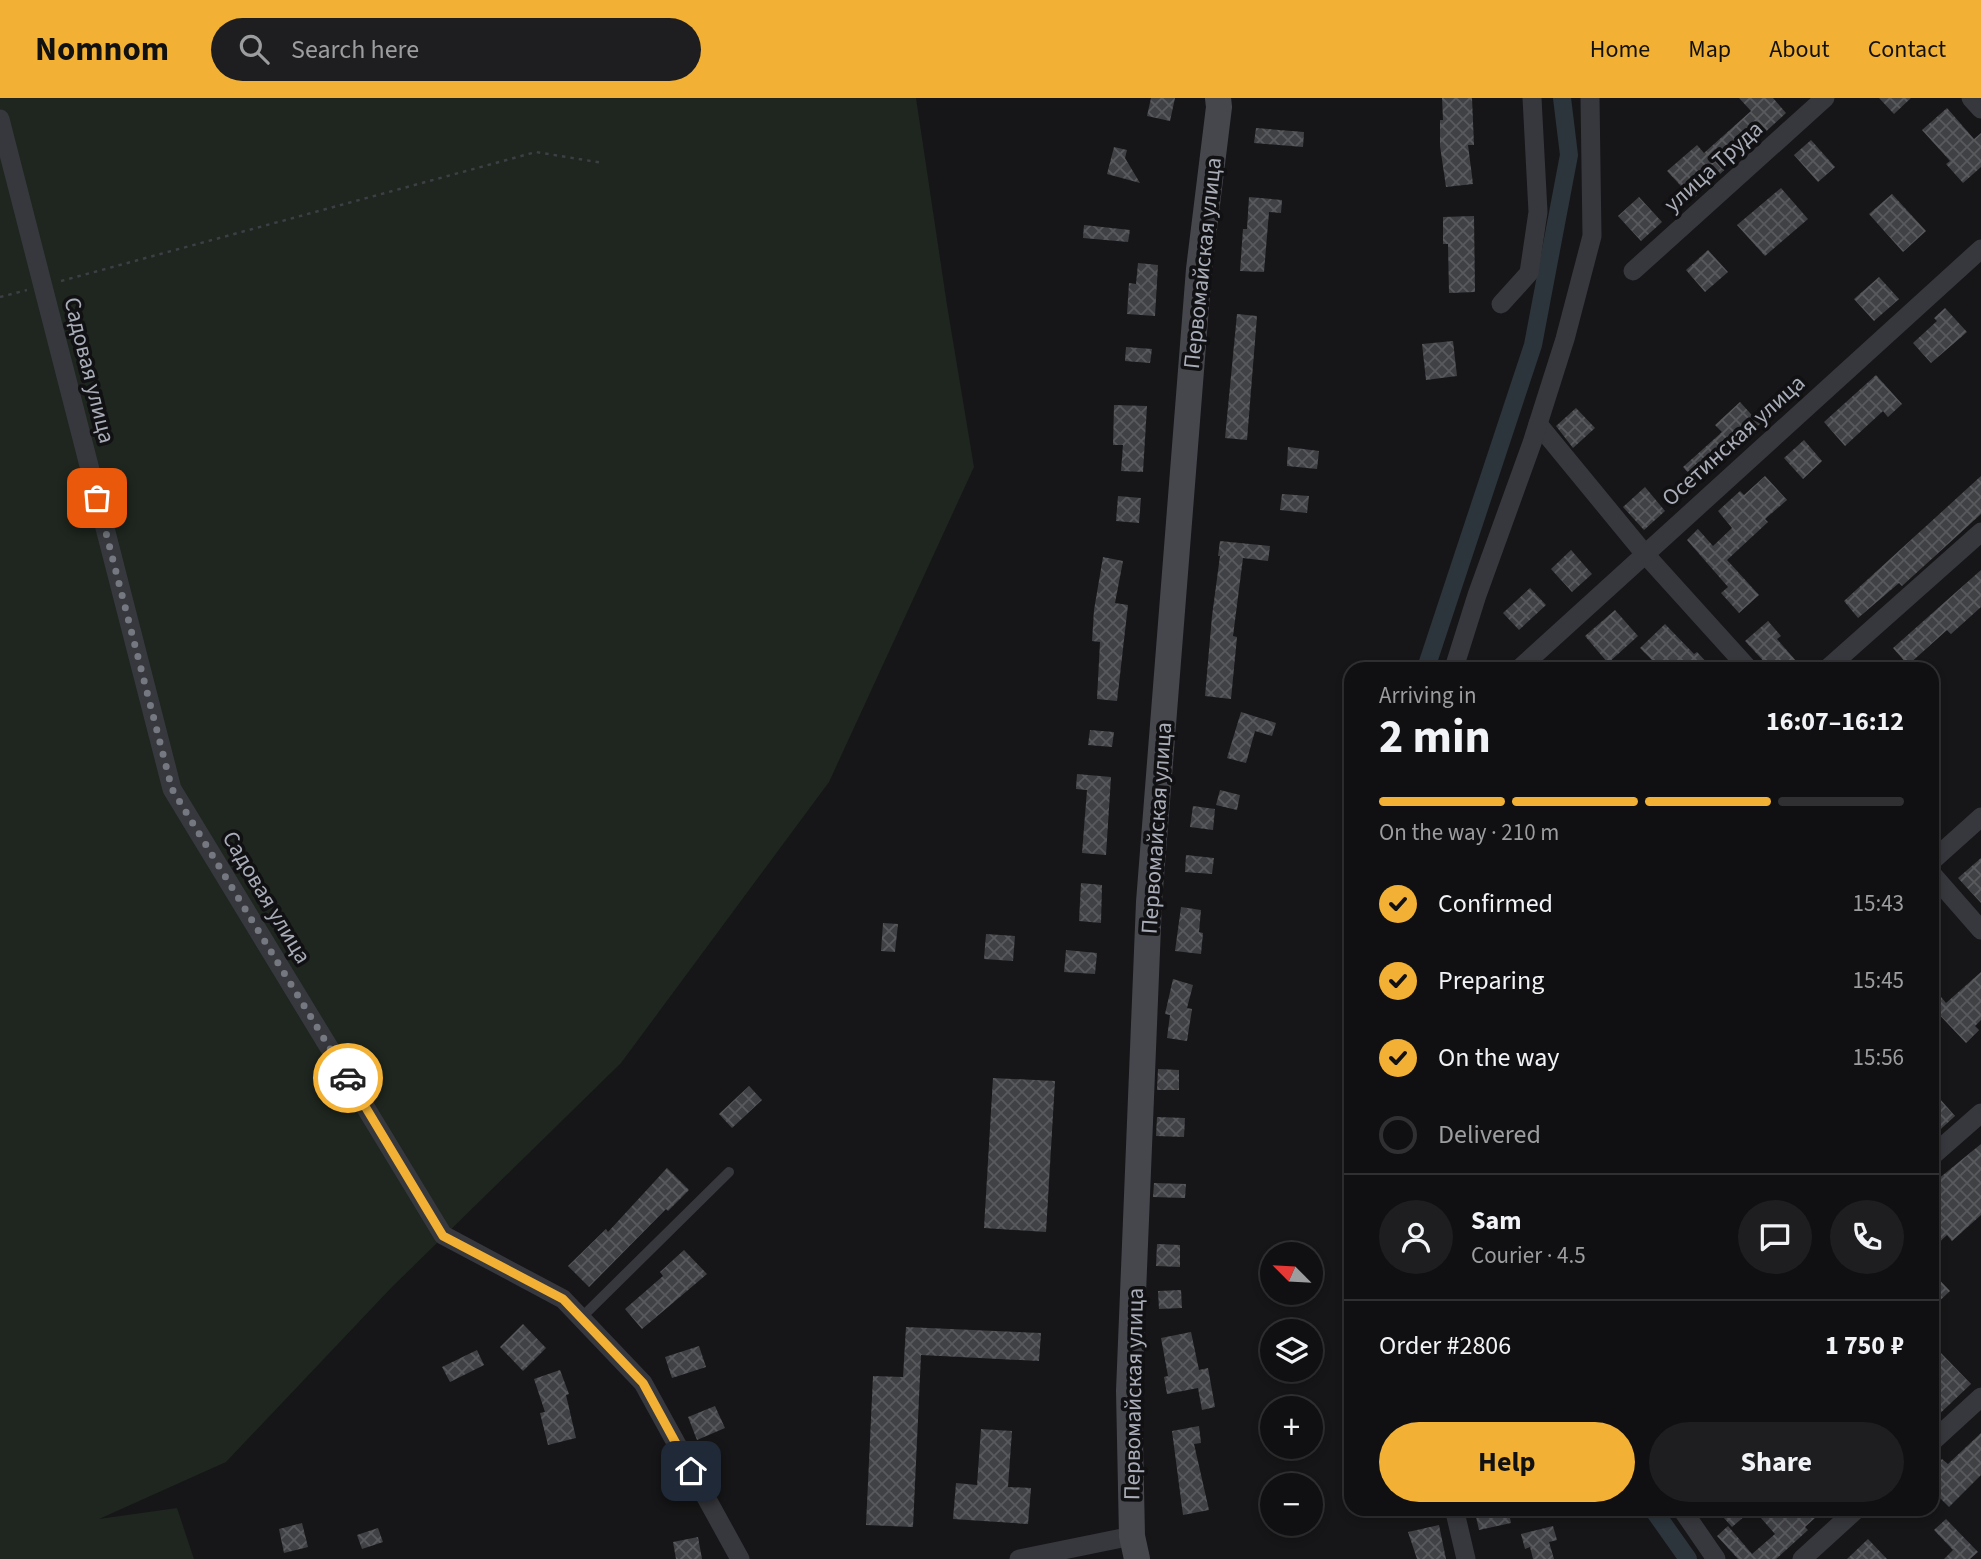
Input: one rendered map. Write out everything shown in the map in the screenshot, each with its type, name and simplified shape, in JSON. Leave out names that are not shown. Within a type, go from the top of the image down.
[{"type":"main road","name":"Первомайская улица","points":[[1135,1547],[1129,1391],[1149,902],[1198,283],[1218,98]]},
{"type":"street","points":[[1502,304],[1529,272],[1538,212],[1532,98]]},
{"type":"street","points":[[1456,662],[1538,424],[1565,339],[1592,236],[1590,98]]},
{"type":"street","name":"улица Труда","points":[[1633,271],[1825,98]]},
{"type":"street","points":[[1971,98],[1981,108]]},
{"type":"street","name":"Садовая улица","points":[[0,118],[172,789],[443,1236],[563,1299],[643,1383],[740,1559]]},
{"type":"street","name":"Осетинская улица","points":[[1526,662],[1981,248]]},
{"type":"street","points":[[1538,424],[1644,553],[1743,662]]},
{"type":"street","points":[[1835,662],[1981,532]]},
{"type":"street","points":[[1939,855],[1981,817]]},
{"type":"street","points":[[1939,882],[1981,930]]},
{"type":"street","points":[[1939,1150],[1981,1113]]},
{"type":"street","points":[[1939,1435],[1981,1397]]},
{"type":"street","points":[[1456,1516],[1466,1559]]},
{"type":"street","points":[[1686,1516],[1716,1559]]},
{"type":"street","points":[[1802,1559],[1849,1516]]},
{"type":"street","points":[[1019,1559],[1135,1547]]},
{"type":"lane","points":[[581,1318],[729,1172]]},
{"type":"path","points":[[0,297],[536,152],[603,163]]},
{"type":"shaded area","points":[[0,98],[916,98],[974,467],[829,782],[621,1063],[391,1288],[226,1462],[99,1519],[177,1508],[194,1559],[0,1559]]},
{"type":"building","points":[[1151,98],[1175,98],[1170,121],[1147,116]]},
{"type":"building","points":[[1442,98],[1472,98],[1474,145],[1468,145],[1473,184],[1446,187],[1440,146]]},
{"type":"building","points":[[1739,98],[1773,98],[1786,113],[1693,199],[1667,171],[1697,145],[1704,153],[1751,111]]},
{"type":"building","points":[[1879,98],[1911,98],[1894,114]]},
{"type":"building","points":[[1947,108],[1974,139],[1981,133],[1981,167],[1963,183],[1946,164],[1950,161],[1922,130]]},
{"type":"building","points":[[1256,128],[1304,132],[1303,147],[1254,143]]},
{"type":"building","points":[[1811,140],[1835,167],[1818,182],[1794,155]]},
{"type":"building","points":[[1114,147],[1127,150],[1125,158],[1140,183],[1107,174]]},
{"type":"building","points":[[1781,188],[1808,219],[1765,256],[1737,225]]},
{"type":"building","points":[[1892,194],[1926,231],[1903,252],[1869,214]]},
{"type":"building","points":[[1249,197],[1282,200],[1281,213],[1269,212],[1264,272],[1240,271]]},
{"type":"building","points":[[1639,197],[1662,222],[1641,241],[1618,216]]},
{"type":"building","points":[[1474,216],[1475,292],[1449,293],[1448,244],[1443,244],[1443,217]]},
{"type":"building","points":[[1084,225],[1130,230],[1128,242],[1083,238]]},
{"type":"building","points":[[1708,250],[1728,272],[1705,292],[1686,270]]},
{"type":"building","points":[[1138,263],[1158,265],[1155,316],[1127,314],[1129,283],[1136,284]]},
{"type":"building","points":[[1879,277],[1899,299],[1874,321],[1854,299]]},
{"type":"building","points":[[1945,308],[1967,332],[1931,363],[1913,343],[1937,321],[1934,318]]},
{"type":"building","points":[[1237,314],[1257,316],[1247,440],[1225,438]]},
{"type":"building","points":[[1453,341],[1457,376],[1426,380],[1422,344]]},
{"type":"building","points":[[1126,347],[1152,349],[1150,363],[1125,361]]},
{"type":"building","points":[[1876,375],[1902,404],[1888,417],[1883,411],[1845,446],[1824,422]]},
{"type":"building","points":[[1740,402],[1760,424],[1694,479],[1683,467],[1722,432],[1715,425]]},
{"type":"building","points":[[1114,405],[1147,406],[1143,472],[1121,471],[1123,445],[1113,445]]},
{"type":"building","points":[[1576,408],[1595,428],[1573,448],[1556,426]]},
{"type":"building","points":[[1804,440],[1822,461],[1803,479],[1784,458]]},
{"type":"building","points":[[1288,447],[1319,451],[1317,469],[1287,466]]},
{"type":"building","points":[[1765,476],[1787,500],[1765,519],[1768,522],[1727,560],[1759,595],[1739,613],[1721,593],[1728,587],[1687,540],[1698,529],[1713,546],[1732,528],[1718,511],[1740,491],[1744,495]]},
{"type":"building","points":[[1981,476],[1981,514],[1902,586],[1899,583],[1858,618],[1844,601]]},
{"type":"building","points":[[1645,487],[1665,511],[1644,530],[1623,507]]},
{"type":"building","points":[[1282,494],[1309,496],[1307,513],[1280,510]]},
{"type":"building","points":[[1118,496],[1141,498],[1139,523],[1116,521]]},
{"type":"building","points":[[1220,541],[1270,546],[1268,561],[1243,558],[1233,636],[1237,637],[1231,699],[1205,696]]},
{"type":"building","points":[[1571,550],[1592,574],[1572,592],[1551,569]]},
{"type":"building","points":[[1103,557],[1123,561],[1115,603],[1128,605],[1117,701],[1097,699],[1100,642],[1092,641]]},
{"type":"building","points":[[1981,570],[1981,607],[1951,634],[1947,630],[1911,662],[1905,662],[1893,648]]},
{"type":"building","points":[[1530,588],[1546,605],[1519,630],[1503,613]]},
{"type":"building","points":[[1615,610],[1638,636],[1607,662],[1585,636]]},
{"type":"building","points":[[1768,621],[1781,636],[1777,639],[1797,662],[1764,662],[1745,641]]},
{"type":"building","points":[[1665,624],[1694,654],[1697,652],[1706,662],[1654,662],[1640,648]]},
{"type":"building","points":[[1241,712],[1276,723],[1272,736],[1255,731],[1246,763],[1227,758]]},
{"type":"building","points":[[1090,730],[1114,732],[1112,747],[1088,745]]},
{"type":"building","points":[[1077,774],[1111,777],[1106,855],[1082,853],[1087,790],[1076,789]]},
{"type":"building","points":[[1220,790],[1240,795],[1237,810],[1216,805]]},
{"type":"building","points":[[1193,806],[1215,809],[1213,830],[1190,827]]},
{"type":"building","points":[[1186,855],[1214,858],[1212,874],[1185,872]]},
{"type":"building","points":[[1981,858],[1981,903],[1958,878]]},
{"type":"building","points":[[1081,883],[1102,885],[1101,923],[1079,921]]},
{"type":"building","points":[[1181,907],[1201,910],[1201,954],[1175,951]]},
{"type":"building","points":[[883,923],[898,924],[895,952],[881,951]]},
{"type":"building","points":[[986,934],[1015,936],[1013,961],[984,959]]},
{"type":"building","points":[[1066,950],[1097,953],[1095,974],[1064,972]]},
{"type":"building","points":[[1981,972],[1981,1020],[1975,1026],[1979,1030],[1966,1043],[1939,1014],[1939,994],[1946,1003]]},
{"type":"building","points":[[1173,979],[1193,985],[1187,1008],[1192,1009],[1187,1041],[1167,1038],[1170,1015],[1165,1014]]},
{"type":"building","points":[[1158,1069],[1179,1070],[1179,1090],[1157,1090]]},
{"type":"building","points":[[993,1078],[1055,1081],[1046,1232],[984,1228]]},
{"type":"building","points":[[749,1086],[762,1100],[732,1128],[719,1114]]},
{"type":"building","points":[[1939,1098],[1955,1116],[1939,1131]]},
{"type":"building","points":[[1157,1117],[1185,1118],[1184,1137],[1156,1136]]},
{"type":"building","points":[[1981,1144],[1981,1215],[1952,1241],[1947,1235],[1939,1242],[1939,1178]]},
{"type":"building","points":[[667,1168],[689,1190],[668,1211],[666,1209],[589,1287],[568,1266],[606,1229],[608,1232]]},
{"type":"building","points":[[1154,1183],[1186,1184],[1185,1198],[1153,1197]]},
{"type":"building","points":[[1157,1244],[1180,1245],[1180,1267],[1156,1266]]},
{"type":"building","points":[[684,1250],[707,1274],[642,1329],[625,1309],[663,1276],[660,1272]]},
{"type":"building","points":[[1939,1279],[1950,1291],[1939,1301]]},
{"type":"building","points":[[1181,1290],[1182,1308],[1159,1309],[1158,1291]]},
{"type":"building","points":[[523,1324],[546,1348],[523,1371],[500,1347]]},
{"type":"building","points":[[906,1327],[1041,1333],[1039,1361],[921,1355],[913,1527],[866,1525],[873,1376],[903,1377]]},
{"type":"building","points":[[1191,1332],[1199,1370],[1208,1368],[1215,1407],[1202,1410],[1198,1388],[1167,1394],[1164,1377],[1168,1376],[1161,1338]]},
{"type":"building","points":[[699,1346],[706,1367],[672,1378],[665,1357]]},
{"type":"building","points":[[477,1350],[484,1365],[450,1382],[442,1367]]},
{"type":"building","points":[[1939,1353],[1971,1384],[1939,1414]]},
{"type":"building","points":[[560,1370],[569,1394],[566,1395],[576,1438],[548,1445],[540,1413],[545,1412],[534,1379]]},
{"type":"building","points":[[715,1406],[725,1428],[697,1440],[688,1417]]},
{"type":"building","points":[[1199,1426],[1201,1443],[1194,1444],[1209,1510],[1183,1515],[1172,1431]]},
{"type":"building","points":[[981,1429],[1012,1431],[1008,1487],[1031,1488],[1028,1524],[953,1519],[956,1483],[977,1485]]},
{"type":"building","points":[[1981,1433],[1981,1475],[1949,1507],[1939,1497],[1939,1462],[1942,1459],[1948,1464]]},
{"type":"building","points":[[1476,1516],[1510,1516],[1511,1523],[1479,1530]]},
{"type":"building","points":[[1722,1516],[1745,1516],[1732,1527]]},
{"type":"building","points":[[1759,1516],[1817,1516],[1805,1527],[1808,1530],[1776,1559],[1738,1559],[1717,1536],[1728,1526],[1752,1554],[1775,1534]]},
{"type":"building","points":[[1946,1519],[1978,1552],[1970,1559],[1944,1559],[1953,1550],[1934,1530]]},
{"type":"building","points":[[302,1523],[308,1547],[284,1553],[279,1529]]},
{"type":"building","points":[[1439,1525],[1446,1559],[1417,1559],[1408,1532]]},
{"type":"building","points":[[1553,1526],[1557,1540],[1549,1542],[1554,1559],[1533,1559],[1530,1547],[1525,1549],[1521,1534]]},
{"type":"building","points":[[378,1528],[383,1542],[362,1549],[357,1535]]},
{"type":"building","points":[[698,1537],[702,1559],[676,1559],[673,1542]]},
{"type":"building","points":[[1868,1539],[1887,1559],[1847,1559]]},
{"type":"waterway","points":[[1428,662],[1533,345],[1569,155],[1562,98]]},
{"type":"waterway","points":[[1658,1516],[1688,1559]]},
{"type":"way so far","points":[[97,498],[172,789],[348,1078]]},
{"type":"route","points":[[348,1078],[443,1236],[563,1299],[643,1383],[691,1471]]}]
